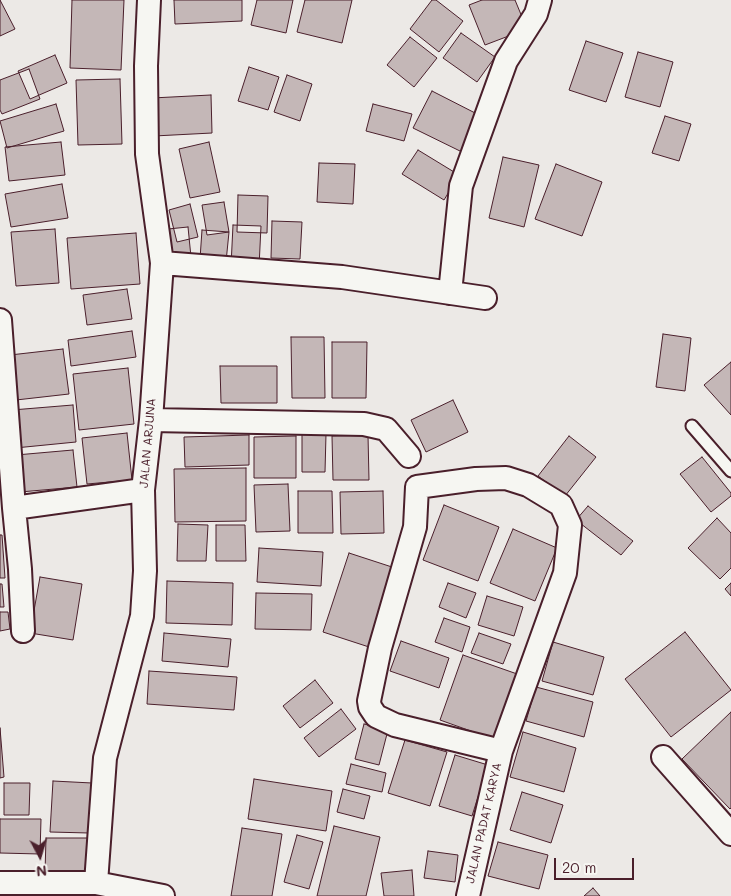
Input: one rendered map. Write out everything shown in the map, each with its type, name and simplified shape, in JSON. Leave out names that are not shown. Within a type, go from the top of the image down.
[{"type":"street","name":"JALAN ARJUNA","points":[[96,883],[106,758],[142,616],[145,571],[143,490],[151,420],[162,263],[147,154],[146,66],[149,0]]},
{"type":"street","points":[[450,293],[461,186],[506,61],[536,14],[540,0]]},
{"type":"street","points":[[162,263],[342,277],[485,298]]},
{"type":"street","points":[[0,320],[20,568],[23,631]]},
{"type":"street","points":[[151,420],[364,424],[386,429],[409,456]]},
{"type":"street","name":"JALAN PADAT KARYA","points":[[468,896],[501,751],[564,572],[570,525],[562,506],[528,486],[506,478],[476,478],[417,487],[415,527],[380,648],[369,701],[370,707],[376,716],[395,725],[501,751]]},
{"type":"street","points":[[14,508],[143,490]]},
{"type":"street","points":[[663,757],[731,834]]},
{"type":"street","points":[[0,884],[96,883],[163,896]]},
{"type":"lane","points":[[692,426],[731,471]]},
{"type":"building","points":[[0,0],[15,29],[0,36]]},
{"type":"building","points":[[72,0],[124,0],[121,70],[70,68]]},
{"type":"building","points":[[174,0],[242,0],[242,21],[175,24]]},
{"type":"building","points":[[257,0],[293,0],[286,33],[251,25]]},
{"type":"building","points":[[305,0],[352,0],[342,43],[297,32]]},
{"type":"building","points":[[432,0],[436,0],[463,21],[439,52],[410,29]]},
{"type":"building","points":[[482,0],[515,0],[527,29],[485,45],[469,5]]},
{"type":"building","points":[[461,33],[495,57],[477,82],[443,58]]},
{"type":"building","points":[[410,37],[437,58],[414,87],[387,65]]},
{"type":"building","points":[[586,41],[623,53],[606,102],[569,90]]},
{"type":"building","points":[[638,52],[673,62],[660,107],[625,97]]},
{"type":"building","points":[[55,55],[67,83],[30,99],[18,71]]},
{"type":"building","points":[[249,67],[279,77],[268,110],[238,101]]},
{"type":"building","points":[[29,69],[40,99],[2,114],[0,110],[0,80]]},
{"type":"building","points":[[287,75],[312,84],[300,121],[274,112]]},
{"type":"building","points":[[120,79],[122,144],[78,145],[76,80]]},
{"type":"building","points":[[432,91],[481,116],[462,152],[413,128]]},
{"type":"building","points":[[211,95],[212,133],[154,136],[152,98]]},
{"type":"building","points":[[56,104],[64,131],[7,148],[0,121]]},
{"type":"building","points":[[373,104],[412,114],[404,141],[366,131]]},
{"type":"building","points":[[665,116],[691,124],[679,161],[652,153]]},
{"type":"building","points":[[61,142],[65,175],[9,181],[5,147]]},
{"type":"building","points":[[209,142],[220,192],[190,198],[179,149]]},
{"type":"building","points":[[418,150],[459,175],[444,200],[402,174]]},
{"type":"building","points":[[503,157],[539,165],[524,227],[489,218]]},
{"type":"building","points":[[319,163],[355,164],[353,204],[317,202]]},
{"type":"building","points":[[556,164],[602,182],[582,236],[535,219]]},
{"type":"building","points":[[62,184],[68,218],[11,227],[5,194]]},
{"type":"building","points":[[238,195],[268,196],[267,233],[237,232]]},
{"type":"building","points":[[224,202],[229,232],[207,235],[202,205]]},
{"type":"building","points":[[190,204],[198,237],[177,242],[169,210]]},
{"type":"building","points":[[272,221],[302,222],[300,259],[271,258]]},
{"type":"building","points":[[233,225],[261,226],[259,267],[231,266]]},
{"type":"building","points":[[188,227],[191,257],[170,259],[168,229]]},
{"type":"building","points":[[55,229],[59,283],[16,286],[11,232]]},
{"type":"building","points":[[202,230],[229,232],[226,262],[200,259]]},
{"type":"building","points":[[136,233],[140,284],[71,289],[67,238]]},
{"type":"building","points":[[127,289],[132,319],[87,325],[83,295]]},
{"type":"building","points":[[132,331],[136,357],[71,366],[68,340]]},
{"type":"building","points":[[663,334],[691,338],[685,391],[656,387]]},
{"type":"building","points":[[291,337],[324,337],[325,398],[292,398]]},
{"type":"building","points":[[332,342],[367,342],[366,398],[332,398]]},
{"type":"building","points":[[63,349],[69,394],[16,400],[10,355]]},
{"type":"building","points":[[731,362],[731,415],[704,385]]},
{"type":"building","points":[[220,366],[277,366],[277,403],[221,403]]},
{"type":"building","points":[[128,368],[134,424],[79,430],[73,374]]},
{"type":"building","points":[[453,400],[468,432],[426,452],[411,420]]},
{"type":"building","points":[[73,405],[76,442],[15,448],[12,410]]},
{"type":"building","points":[[127,433],[132,480],[87,484],[82,438]]},
{"type":"building","points":[[302,434],[326,434],[325,472],[302,472]]},
{"type":"building","points":[[249,435],[249,465],[185,467],[184,437]]},
{"type":"building","points":[[368,435],[369,480],[333,480],[332,436]]},
{"type":"building","points":[[296,436],[296,478],[254,478],[254,437]]},
{"type":"building","points":[[569,436],[596,457],[565,496],[538,476]]},
{"type":"building","points":[[73,450],[77,487],[20,492],[16,455]]},
{"type":"building","points":[[702,457],[731,493],[731,496],[711,512],[680,474]]},
{"type":"building","points":[[246,468],[246,521],[175,522],[174,469]]},
{"type":"building","points":[[288,484],[290,531],[256,532],[254,485]]},
{"type":"building","points":[[298,491],[332,491],[333,533],[298,533]]},
{"type":"building","points":[[383,491],[384,533],[341,534],[340,492]]},
{"type":"building","points":[[444,505],[499,527],[478,581],[423,560]]},
{"type":"building","points":[[588,506],[633,541],[621,555],[576,520]]},
{"type":"building","points":[[717,518],[731,533],[731,568],[720,579],[688,548]]},
{"type":"building","points":[[178,524],[208,525],[206,561],[177,561]]},
{"type":"building","points":[[216,525],[245,525],[246,561],[216,561]]},
{"type":"building","points":[[513,529],[557,548],[535,601],[490,583]]},
{"type":"building","points":[[0,535],[2,535],[5,578],[0,578]]},
{"type":"building","points":[[259,548],[323,552],[321,586],[257,582]]},
{"type":"building","points":[[349,553],[395,568],[369,647],[323,632]]},
{"type":"building","points":[[40,577],[82,584],[73,640],[30,633]]},
{"type":"building","points":[[167,581],[233,583],[232,625],[166,623]]},
{"type":"building","points":[[448,583],[476,593],[466,618],[439,607]]},
{"type":"building","points":[[731,583],[731,596],[725,589]]},
{"type":"building","points":[[0,584],[2,584],[4,607],[0,607]]},
{"type":"building","points":[[256,593],[312,594],[311,630],[255,629]]},
{"type":"building","points":[[487,596],[523,607],[514,636],[478,625]]},
{"type":"building","points":[[0,612],[8,612],[10,629],[0,631]]},
{"type":"building","points":[[444,618],[470,627],[462,652],[435,642]]},
{"type":"building","points":[[685,632],[731,690],[671,737],[625,679]]},
{"type":"building","points":[[164,633],[231,639],[228,667],[162,661]]},
{"type":"building","points":[[479,633],[511,644],[503,664],[471,653]]},
{"type":"building","points":[[401,641],[449,658],[439,688],[390,671]]},
{"type":"building","points":[[553,642],[604,657],[593,695],[542,681]]},
{"type":"building","points":[[463,655],[520,675],[496,740],[440,720]]},
{"type":"building","points":[[149,671],[237,677],[234,710],[147,704]]},
{"type":"building","points":[[315,680],[333,703],[300,728],[283,706]]},
{"type":"building","points":[[536,687],[593,702],[584,737],[526,721]]},
{"type":"building","points":[[341,709],[356,729],[319,757],[304,738]]},
{"type":"building","points":[[731,712],[731,808],[730,809],[682,759]]},
{"type":"building","points":[[364,724],[388,730],[379,765],[355,759]]},
{"type":"building","points":[[0,728],[4,777],[0,778]]},
{"type":"building","points":[[523,732],[576,748],[564,792],[510,777]]},
{"type":"building","points":[[405,740],[447,752],[430,806],[388,793]]},
{"type":"building","points":[[455,755],[488,765],[472,816],[439,806]]},
{"type":"building","points":[[351,764],[386,773],[382,792],[346,784]]},
{"type":"building","points":[[254,779],[332,791],[326,831],[248,819]]},
{"type":"building","points":[[53,781],[92,783],[89,833],[50,832]]},
{"type":"building","points":[[4,783],[30,783],[29,815],[4,815]]},
{"type":"building","points":[[343,789],[370,796],[364,819],[337,812]]},
{"type":"building","points":[[522,792],[563,805],[551,843],[510,830]]},
{"type":"building","points":[[0,819],[41,819],[40,854],[0,853]]},
{"type":"building","points":[[334,826],[380,837],[366,896],[317,896]]},
{"type":"building","points":[[242,828],[282,834],[272,896],[231,896]]},
{"type":"building","points":[[297,835],[323,842],[309,889],[284,882]]},
{"type":"building","points":[[46,838],[88,838],[88,873],[45,873]]},
{"type":"building","points":[[498,842],[548,855],[539,889],[488,876]]},
{"type":"building","points":[[428,851],[458,855],[455,882],[424,878]]},
{"type":"building","points":[[412,870],[414,896],[384,896],[381,873]]},
{"type":"building","points":[[593,888],[600,896],[584,896]]}]
